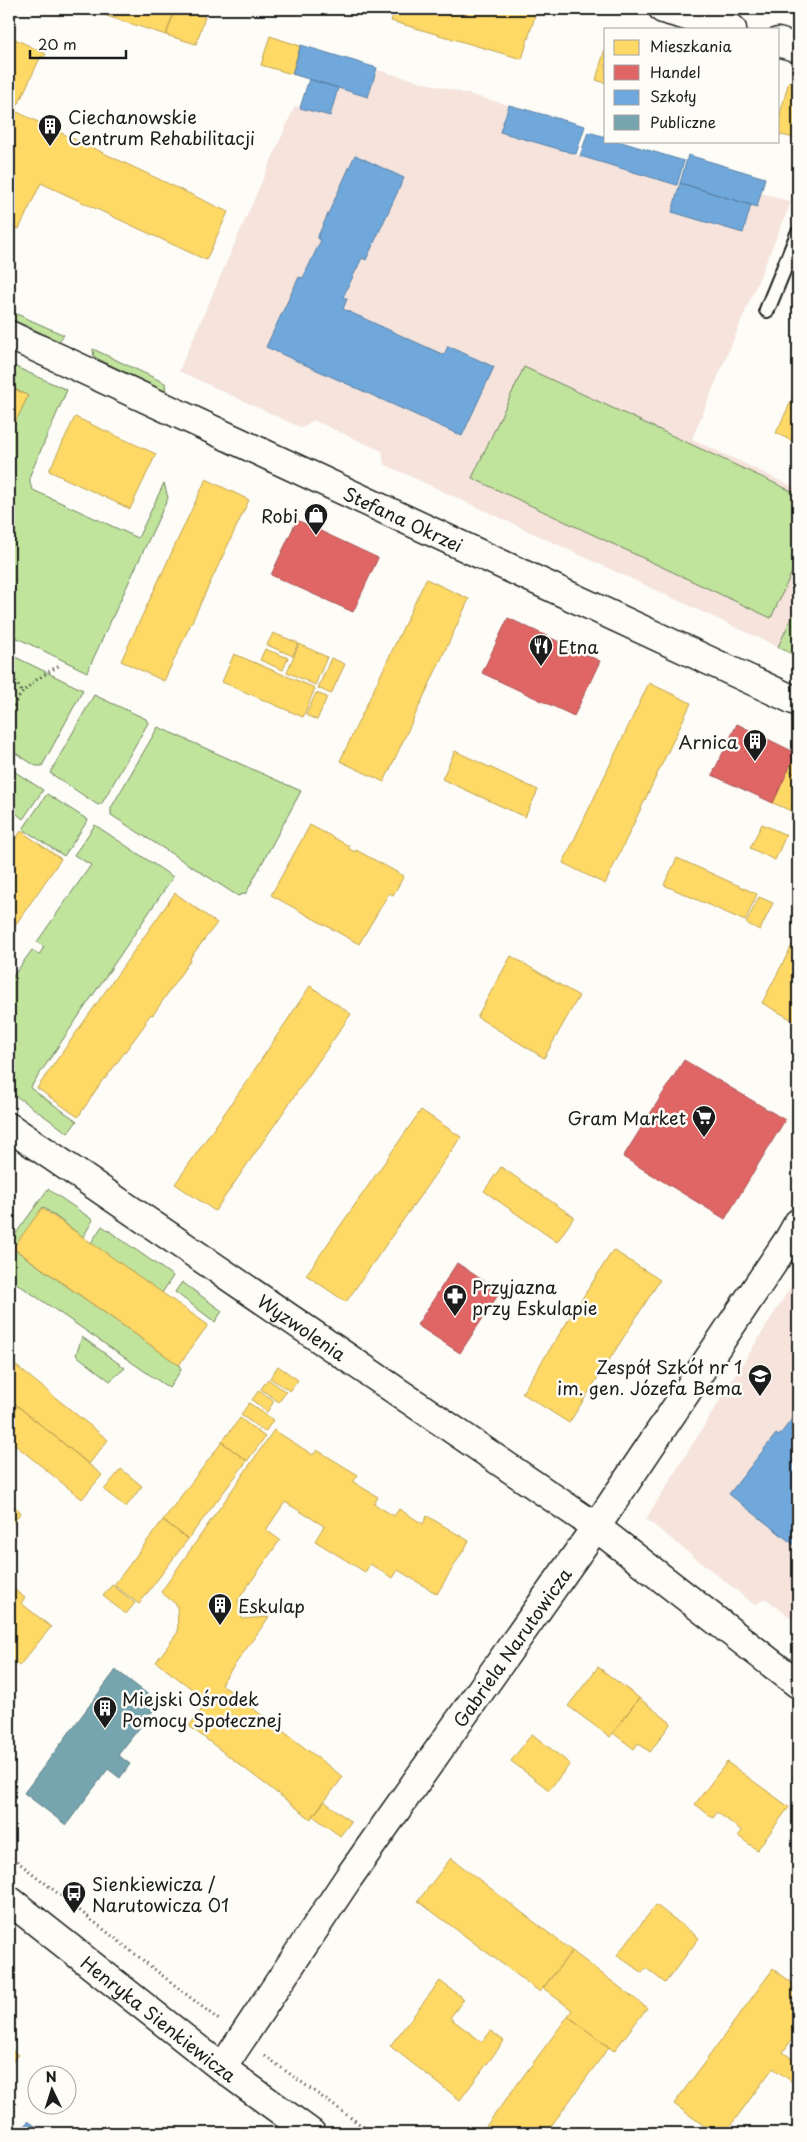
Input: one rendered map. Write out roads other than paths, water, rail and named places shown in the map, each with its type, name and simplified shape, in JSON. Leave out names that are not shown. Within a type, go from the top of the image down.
[{"type":"street","points":[[663,9],[729,28]]},
{"type":"street","points":[[780,43],[798,48]]},
{"type":"street","name":"Stefana Okrzei","points":[[9,335],[798,702]]},
{"type":"street","name":"Wyzwolenia","points":[[9,1127],[596,1527],[798,1684]]},
{"type":"street","name":"Gabriela Narutowicza","points":[[222,2068],[349,1877],[596,1527],[798,1223]]},
{"type":"street","name":"Henryka Sienkiewicza","points":[[9,1900],[222,2068],[312,2133]]},
{"type":"lane","points":[[768,310],[798,234]]},
{"type":"place","name":"Ciechanowskie Centrum Rehabilitacji","points":[[50,147]]},
{"type":"place","name":"Robi","points":[[316,536]]},
{"type":"place","name":"Etna","points":[[541,667]]},
{"type":"place","name":"Arnica","points":[[755,762]]},
{"type":"place","name":"Gram Market","points":[[704,1138]]},
{"type":"place","name":"Przyjazna przy Eskulapie","points":[[455,1317]]},
{"type":"place","name":"Zespół Szkół nr 1 im. gen. Józefa Bema","points":[[760,1397]]},
{"type":"place","name":"Eskulap","points":[[220,1626]]},
{"type":"place","name":"Miejski Ośrodek Pomocy Społecznej","points":[[105,1729]]},
{"type":"place","name":"Sienkiewicza / Narutowicza 01","points":[[74,1914]]}]
